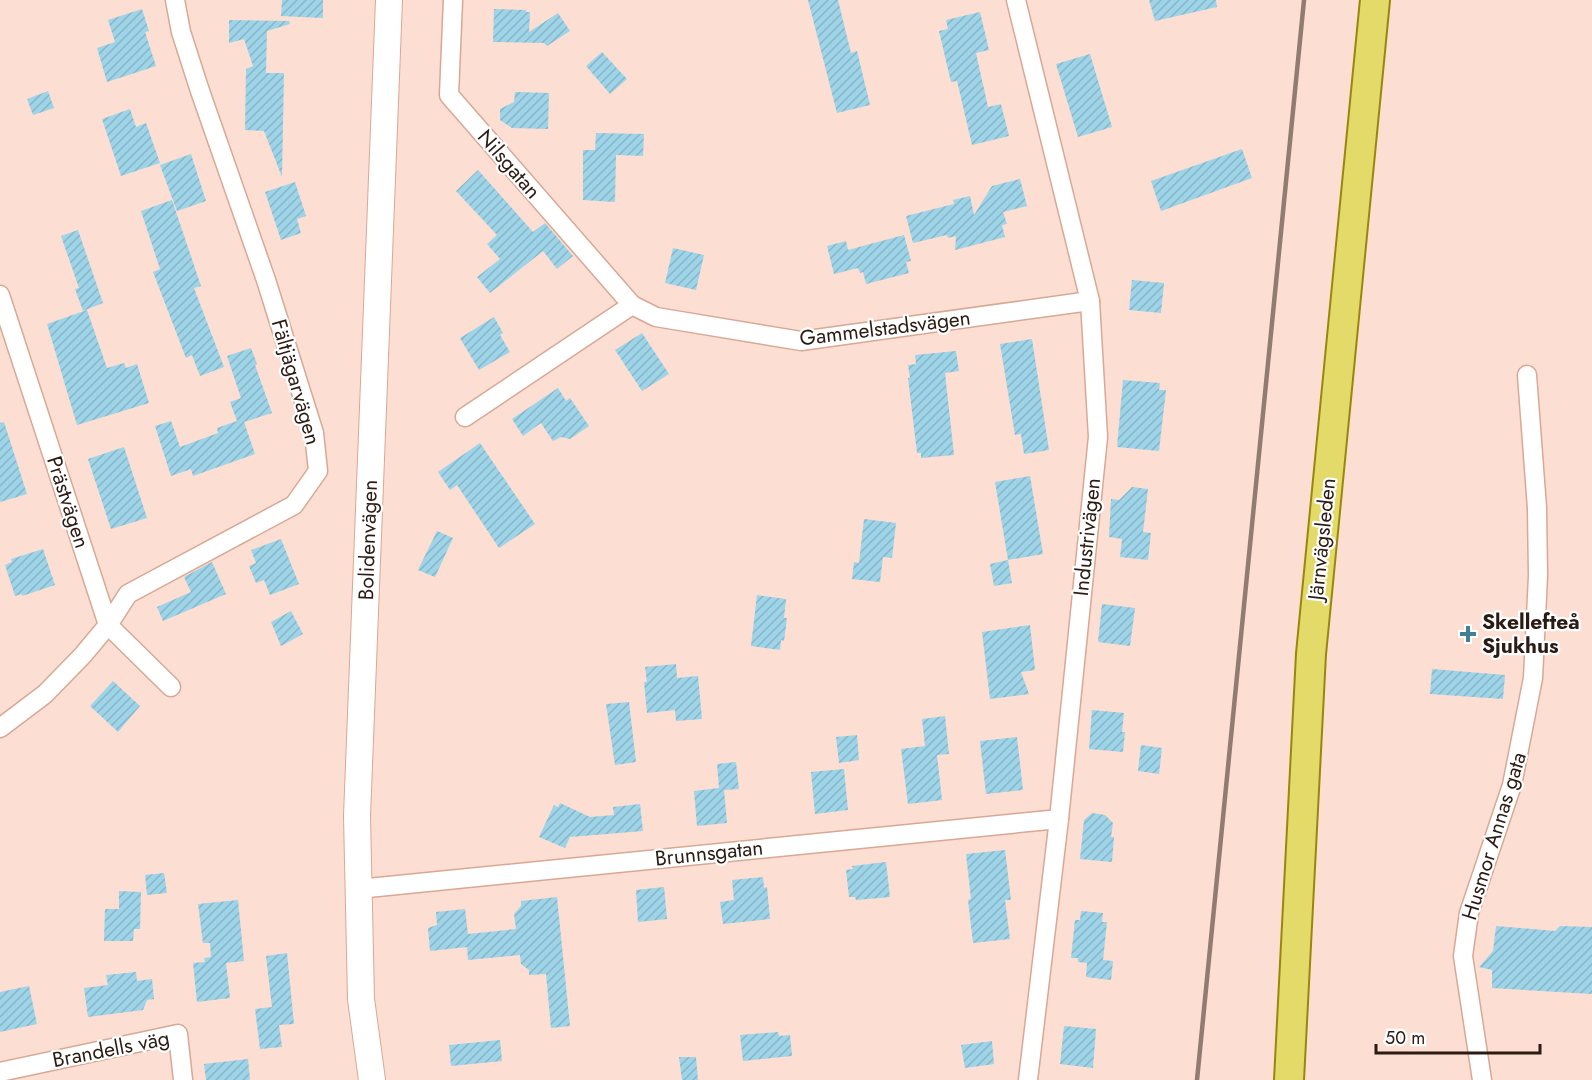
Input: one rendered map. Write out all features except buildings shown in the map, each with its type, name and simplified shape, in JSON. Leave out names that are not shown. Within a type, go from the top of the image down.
[{"type":"main road","name":"Bolidenvägen","points":[[372,1080],[361,999],[357,816],[389,0]]},
{"type":"main road","name":"Järnvägsleden","points":[[1289,1080],[1311,654],[1375,0]]},
{"type":"street","name":"Fältjägarvägen","points":[[0,728],[45,694],[83,655],[108,625],[128,594],[294,505],[318,471],[314,433],[266,280],[181,32],[175,0]]},
{"type":"street","name":"Nilsgatan","points":[[453,0],[449,95],[632,305]]},
{"type":"street","name":"Industrivägen","points":[[1016,0],[1090,301],[1098,436],[1059,819],[1028,1080]]},
{"type":"street","name":"Prästvägen","points":[[0,295],[108,625],[171,687]]},
{"type":"street","name":"Gammelstadsvägen","points":[[632,305],[656,317],[801,342],[1090,301]]},
{"type":"street","points":[[465,417],[632,305]]},
{"type":"street","name":"Husmor Annas gata","points":[[1482,1080],[1463,956],[1469,913],[1512,785],[1533,678],[1538,576],[1537,519],[1527,375]]},
{"type":"street","name":"Brunnsgatan","points":[[358,889],[1059,819]]},
{"type":"street","name":"Brandells väg","points":[[0,1072],[178,1034],[183,1080]]},
{"type":"railway","points":[[1197,1080],[1304,0]]},
{"type":"place","name":"Skellefteå Sjukhus","points":[[1468,634]]}]
